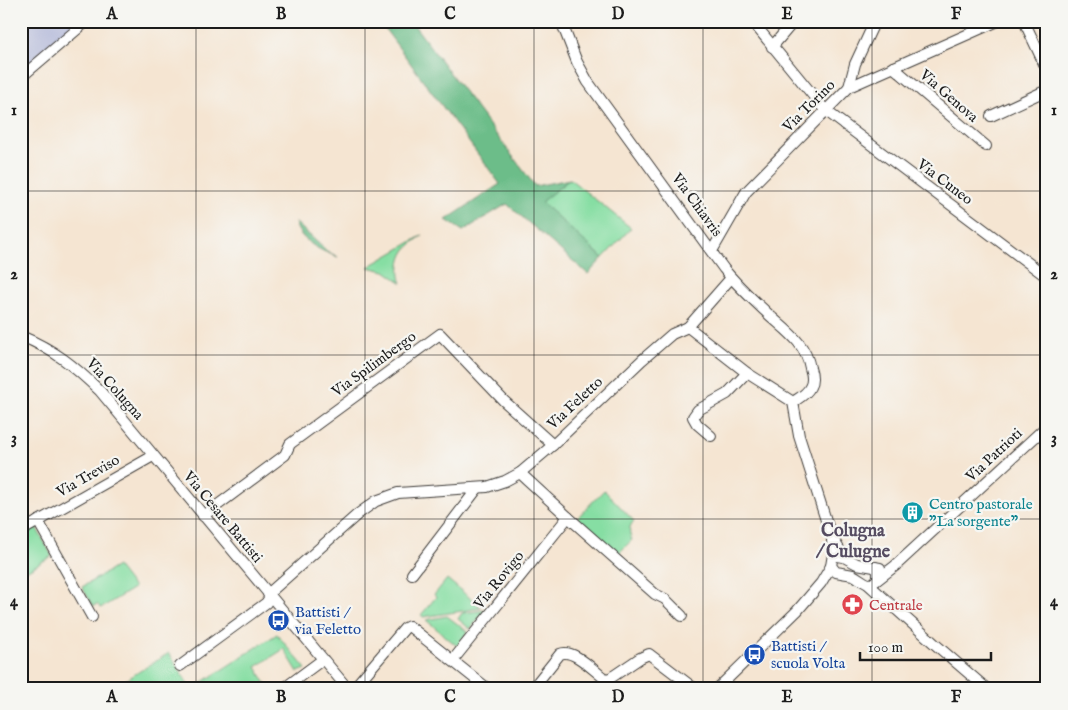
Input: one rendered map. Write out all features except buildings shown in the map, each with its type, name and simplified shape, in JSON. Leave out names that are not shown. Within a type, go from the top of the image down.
[{"type":"street","points":[[21,81],[26,73],[87,21]]},
{"type":"street","name":"Via Chiavris","points":[[561,21],[577,62],[588,82],[731,278],[766,312],[792,333],[801,345],[809,361],[812,376],[810,387],[805,394],[793,402]]},
{"type":"street","name":"Via Cuneo","points":[[752,21],[825,110],[1047,277]]},
{"type":"street","points":[[772,47],[794,21]]},
{"type":"street","points":[[849,87],[855,64],[875,21]]},
{"type":"street","name":"Via Torino","points":[[712,251],[746,192],[849,87],[998,21]]},
{"type":"street","points":[[1024,21],[1046,64]]},
{"type":"street","name":"Via Genova","points":[[893,67],[986,146]]},
{"type":"street","points":[[991,116],[1047,90]]},
{"type":"street","name":"Via Feletto","points":[[269,596],[358,514],[376,500],[398,493],[477,489],[505,481],[520,473],[553,445],[642,360],[672,334],[688,327],[731,278]]},
{"type":"street","points":[[688,327],[747,373],[793,402],[799,436],[832,540],[834,571],[874,584],[936,645],[988,689]]},
{"type":"street","name":"Via Spilimbergo","points":[[203,516],[284,455],[290,444],[440,334],[504,401],[553,445]]},
{"type":"street","name":"Via Colugna","points":[[21,336],[48,349],[75,366],[100,391],[153,456]]},
{"type":"street","points":[[710,436],[697,424],[693,417],[698,410],[727,394],[747,373]]},
{"type":"street","name":"Via Patrioti","points":[[874,584],[1047,426]]},
{"type":"street","name":"Via Cesare Battisti","points":[[153,456],[348,689]]},
{"type":"street","name":"Via Treviso","points":[[21,530],[153,456]]},
{"type":"street","points":[[520,473],[655,594],[665,598],[682,616]]},
{"type":"street","points":[[412,574],[477,489]]},
{"type":"street","name":"Via Rovigo","points":[[453,660],[568,517]]},
{"type":"street","points":[[38,521],[92,617]]},
{"type":"street","points":[[832,540],[844,557]]},
{"type":"street","points":[[717,689],[797,611],[821,583],[837,556],[844,557],[854,563],[875,568],[895,566]]},
{"type":"street","points":[[874,584],[878,572],[875,568]]},
{"type":"street","points":[[821,583],[840,573]]},
{"type":"street","points":[[180,666],[266,603],[269,596]]},
{"type":"street","points":[[353,689],[405,628],[409,626],[488,689]]},
{"type":"street","points":[[532,689],[560,654],[567,652],[573,654],[604,678],[609,679],[640,658],[650,654],[695,689]]},
{"type":"street","points":[[287,688],[322,660]]},
{"type":"shaded area","points":[[21,21],[83,21],[39,55],[21,73]]},
{"type":"green space","points":[[379,21],[411,21],[535,186],[570,179],[541,202],[603,258],[588,274],[507,204],[463,231],[446,220],[500,184]]},
{"type":"green space","points":[[570,179],[631,228],[603,258],[540,202]]},
{"type":"green space","points":[[295,222],[327,251],[338,257],[325,252],[306,240],[297,229]]},
{"type":"green space","points":[[423,235],[405,251],[401,259],[400,275],[402,283],[385,271],[368,267]]},
{"type":"green space","points":[[604,490],[634,521],[630,530],[632,540],[617,555],[577,518]]},
{"type":"green space","points":[[36,527],[52,556],[21,574],[21,535]]},
{"type":"green space","points":[[117,566],[134,588],[101,608],[97,604],[93,606],[82,587]]},
{"type":"green space","points":[[447,579],[482,608],[423,617],[421,615],[436,597],[434,595]]},
{"type":"green space","points":[[486,610],[470,629],[458,619],[462,613]]},
{"type":"green space","points":[[447,616],[468,632],[457,646],[426,620]]},
{"type":"green space","points":[[277,634],[306,669],[298,672],[284,649],[256,667],[269,689],[192,689]]},
{"type":"green space","points":[[169,653],[191,689],[111,689]]},
{"type":"place","name":"Centro pastorale \"La sorgente\"","points":[[913,513]]},
{"type":"place","name":"Centrale","points":[[853,605]]},
{"type":"place","name":"Battisti / via Feletto","points":[[279,621]]},
{"type":"place","name":"Battisti / scuola Volta","points":[[755,655]]},
{"type":"district","name":"Colugna / Culugne","points":[[853,541]]}]
